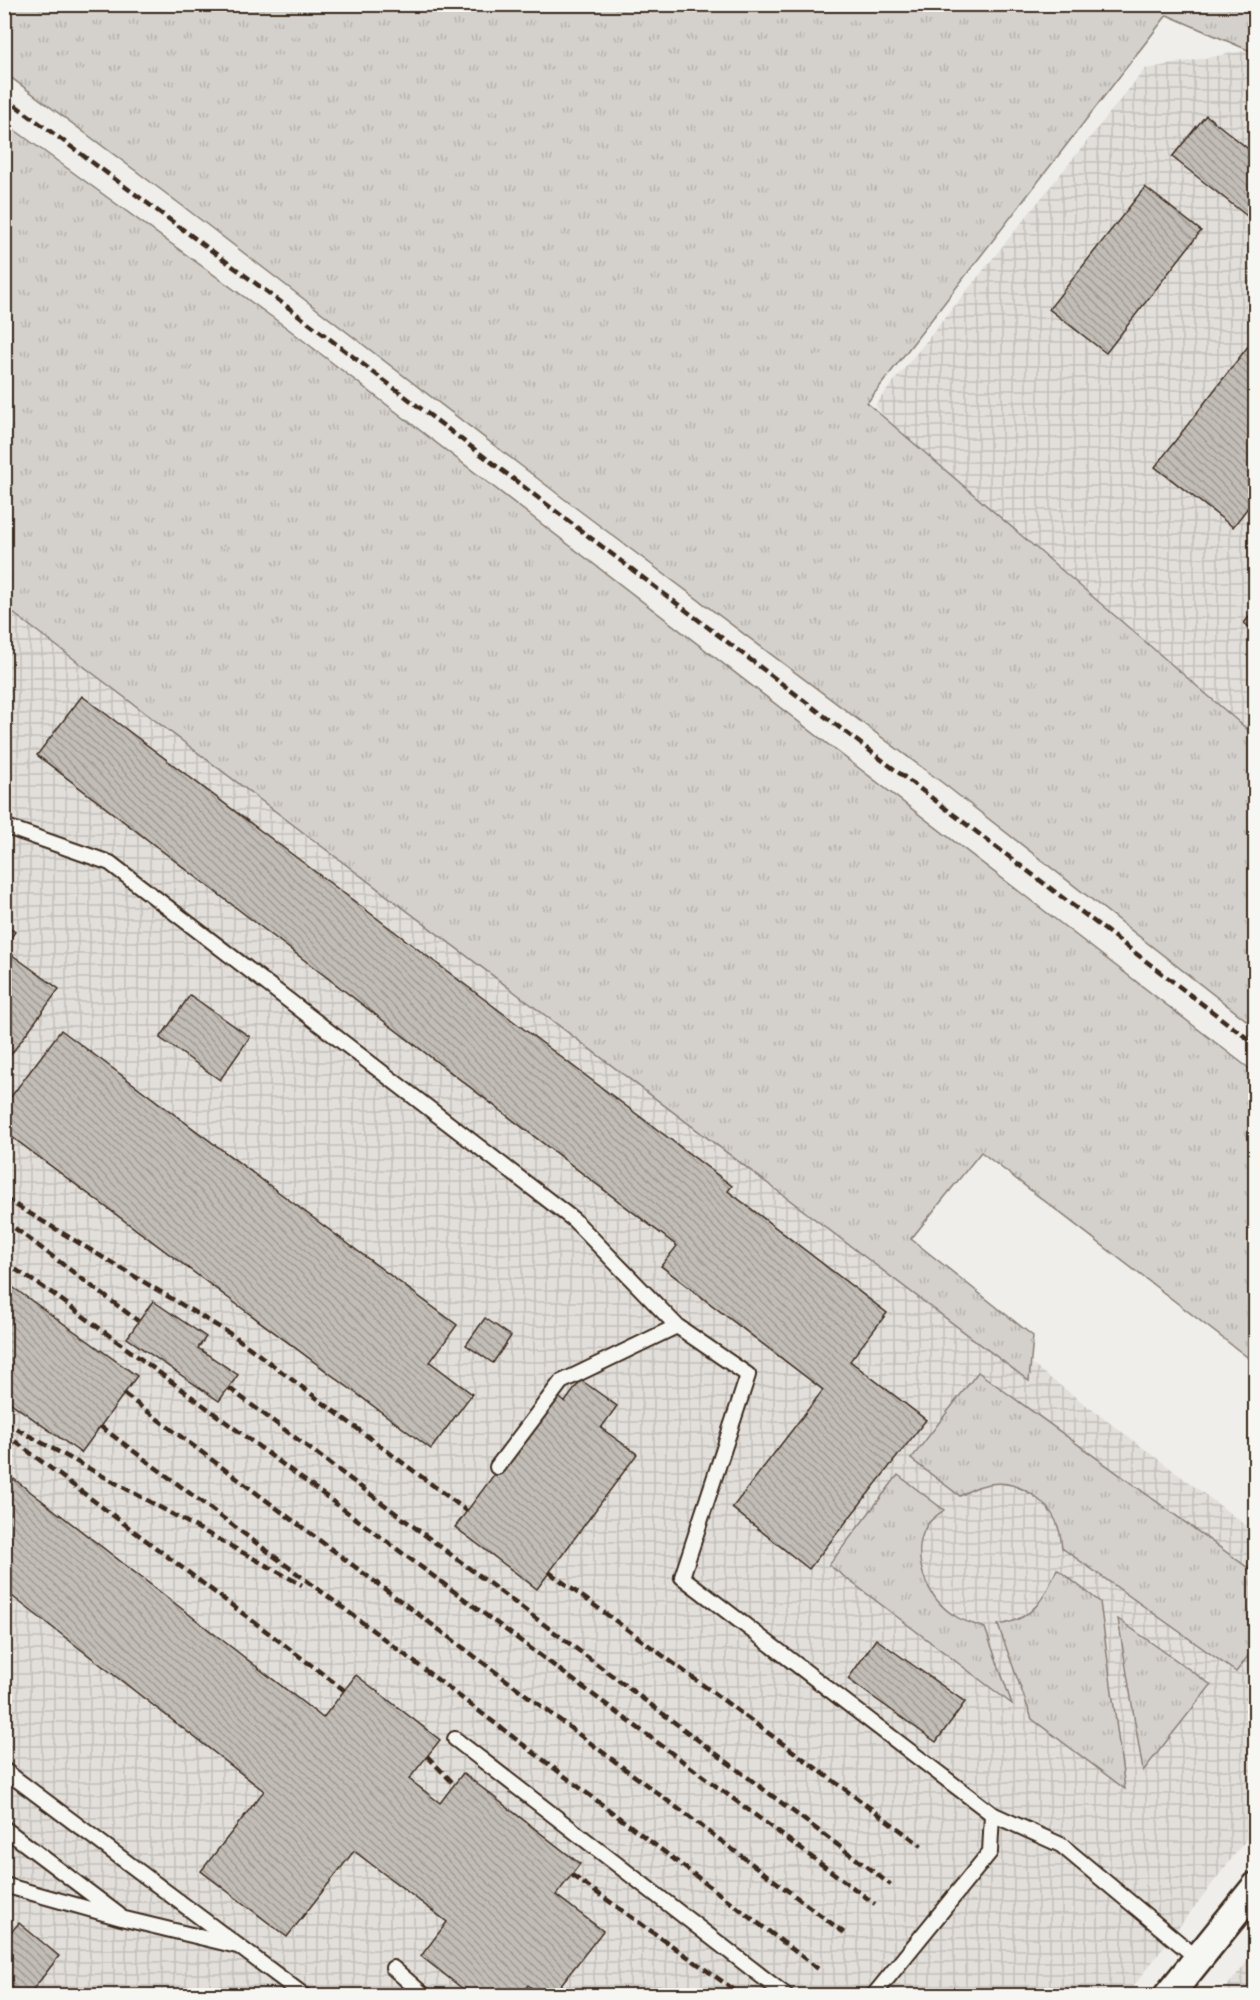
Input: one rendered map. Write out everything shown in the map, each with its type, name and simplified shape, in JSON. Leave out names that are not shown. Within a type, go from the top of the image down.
[{"type":"street","points":[[1168,1995],[1256,1887]]},
{"type":"lane","points":[[4,826],[110,863],[574,1220],[677,1326],[748,1376],[682,1577],[992,1814],[1061,1845],[1197,1958]]},
{"type":"lane","points":[[498,1467],[561,1382],[677,1326]]},
{"type":"lane","points":[[455,1739],[787,1995]]},
{"type":"lane","points":[[4,1770],[305,1995]]},
{"type":"lane","points":[[873,1995],[990,1852],[992,1814]]},
{"type":"lane","points":[[4,1828],[125,1919]]},
{"type":"lane","points":[[4,1885],[125,1919],[242,1948]]},
{"type":"lane","points":[[393,1968],[425,1995]]},
{"type":"shaded area","points":[[1255,49],[1255,862],[1105,691],[875,405],[1145,69]]},
{"type":"shaded area","points":[[4,592],[1255,1532],[1255,1828],[1127,1995],[5,1995]]},
{"type":"shaded area","points":[[1255,1952],[1255,1995],[1220,1995]]},
{"type":"green space","points":[[4,5],[1255,5],[1255,53],[1167,15],[867,403],[1255,736],[1255,1027],[944,784],[576,508],[184,207],[5,73]]},
{"type":"green space","points":[[5,123],[287,328],[1255,1073],[1255,1363],[981,1152],[911,1239],[1033,1336],[1029,1381],[5,607]]},
{"type":"green space","points":[[978,1372],[1255,1573],[1255,1647],[1236,1672],[1062,1548],[1060,1532],[1054,1517],[1045,1505],[1029,1492],[1000,1483],[980,1486],[960,1496],[911,1459]]},
{"type":"green space","points":[[898,1475],[944,1510],[928,1523],[922,1537],[920,1550],[924,1576],[936,1599],[945,1609],[962,1620],[985,1628],[1012,1704],[829,1565]]},
{"type":"green space","points":[[1057,1569],[1100,1602],[1125,1789],[1032,1719],[998,1625],[1029,1613],[1042,1599]]},
{"type":"green space","points":[[1118,1619],[1211,1685],[1143,1771]]},
{"type":"building","points":[[1206,115],[1256,155],[1256,223],[1172,157]]},
{"type":"building","points":[[1145,187],[1201,231],[1106,353],[1049,309]]},
{"type":"building","points":[[1256,336],[1256,497],[1233,527],[1155,467]]},
{"type":"building","points":[[1256,609],[1256,632],[1244,623]]},
{"type":"building","points":[[82,696],[732,1186],[728,1191],[887,1313],[850,1361],[926,1420],[809,1569],[732,1508],[823,1390],[661,1266],[677,1246],[37,755]]},
{"type":"building","points":[[4,924],[15,932],[4,947]]},
{"type":"building","points":[[4,949],[59,989],[4,1064]]},
{"type":"building","points":[[190,995],[250,1037],[220,1080],[160,1038]]},
{"type":"building","points":[[61,1030],[457,1325],[430,1362],[472,1394],[431,1449],[4,1131],[4,1106]]},
{"type":"building","points":[[4,1281],[137,1376],[81,1453],[4,1398]]},
{"type":"building","points":[[153,1301],[206,1337],[198,1348],[238,1375],[219,1401],[127,1338]]},
{"type":"building","points":[[485,1318],[511,1336],[493,1363],[466,1345]]},
{"type":"building","points":[[581,1380],[617,1406],[601,1428],[637,1454],[537,1589],[455,1527],[554,1394],[565,1402]]},
{"type":"building","points":[[14,1479],[323,1718],[356,1675],[440,1740],[409,1779],[440,1803],[463,1773],[580,1864],[556,1895],[603,1931],[552,1996],[541,1996],[528,1985],[520,1996],[472,1996],[421,1956],[447,1922],[354,1851],[287,1937],[201,1871],[264,1791],[4,1590],[4,1492]]},
{"type":"building","points":[[876,1639],[965,1702],[936,1742],[848,1679]]},
{"type":"building","points":[[19,1923],[59,1956],[28,1996],[4,1996],[4,1940]]},
{"type":"railway","points":[[4,97],[293,311],[1256,1045]]},
{"type":"railway","points":[[4,1198],[234,1336],[467,1511]]},
{"type":"railway","points":[[4,1220],[138,1321]]},
{"type":"railway","points":[[4,1262],[52,1293],[875,1904]]},
{"type":"railway","points":[[229,1388],[891,1885]]},
{"type":"railway","points":[[124,1394],[847,1935]]},
{"type":"railway","points":[[4,1422],[302,1585]]},
{"type":"railway","points":[[100,1426],[821,1971]]},
{"type":"railway","points":[[4,1433],[344,1690]]},
{"type":"railway","points":[[549,1572],[922,1846]]},
{"type":"railway","points":[[427,1756],[454,1784]]},
{"type":"railway","points":[[572,1875],[743,1996]]}]
